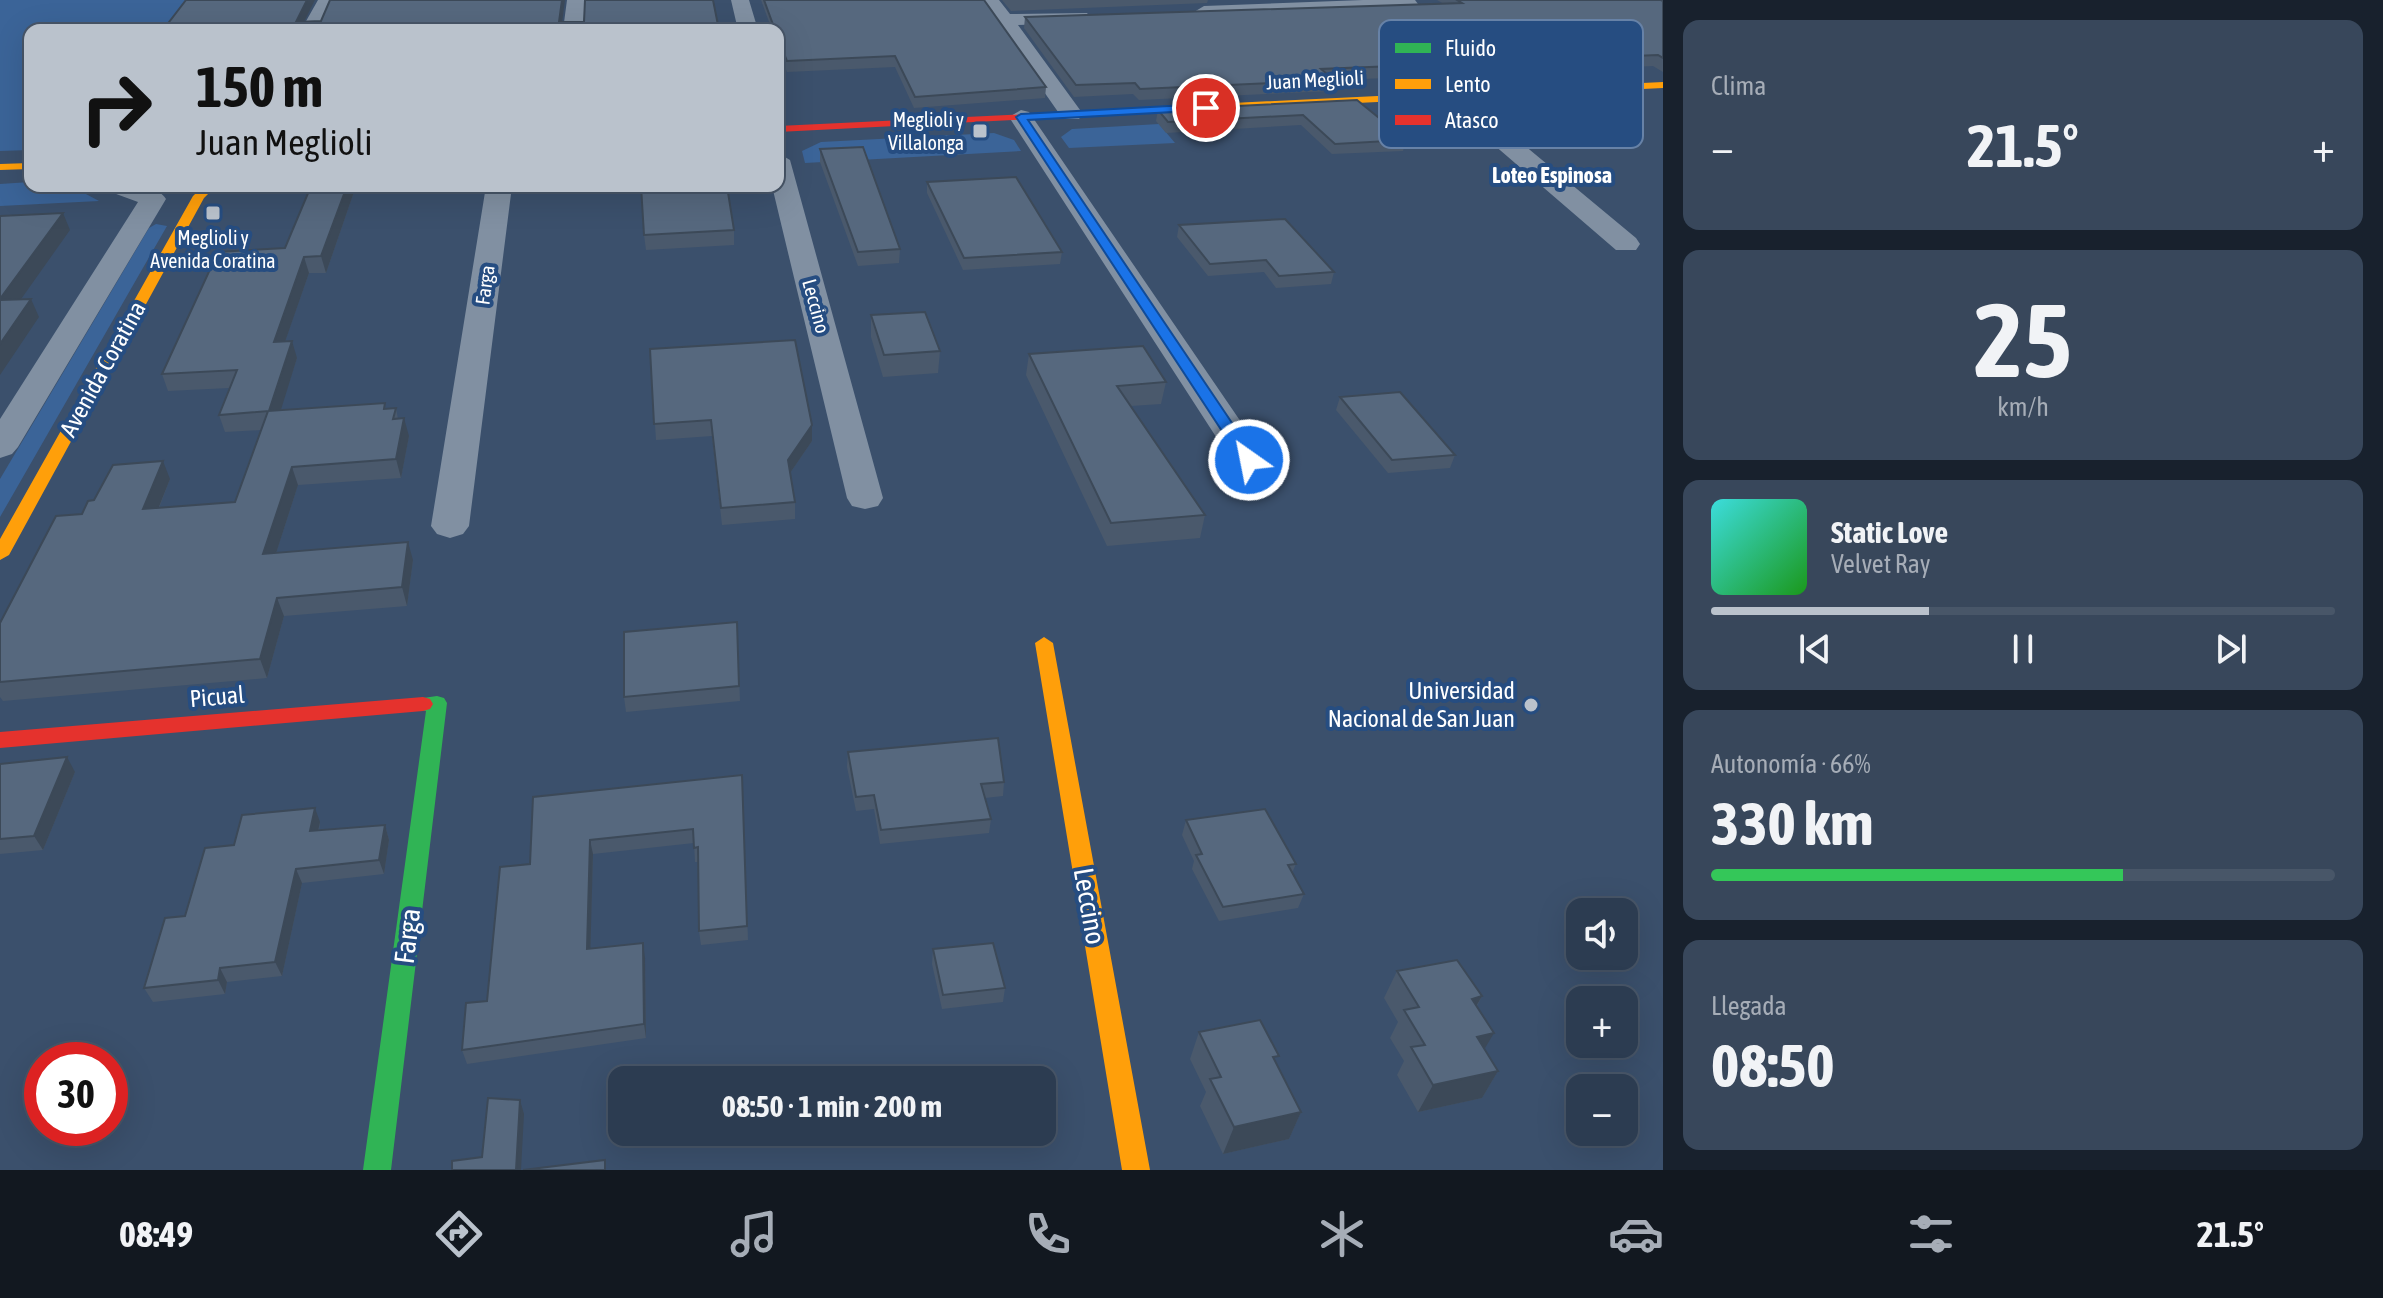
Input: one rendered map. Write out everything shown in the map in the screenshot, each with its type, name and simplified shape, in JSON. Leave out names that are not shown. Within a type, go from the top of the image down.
[{"type":"street","points":[[314,24],[327,0]]},
{"type":"street","points":[[574,24],[576,0]]},
{"type":"street","points":[[740,0],[746,24]]},
{"type":"street","points":[[990,0],[1071,114]]},
{"type":"street","points":[[1189,12],[1245,5],[1408,4],[1402,0]]},
{"type":"street","points":[[1004,20],[1097,16]]},
{"type":"street","name":"Juan Meglioli","points":[[1643,86],[1663,85]]},
{"type":"street","name":"Juan Meglioli","points":[[784,129],[1379,99]]},
{"type":"street","points":[[1021,117],[1249,460]]},
{"type":"street","points":[[1513,148],[1626,244]]},
{"type":"street","points":[[0,167],[24,166]]},
{"type":"street","name":"Leccino","points":[[784,183],[865,498]]},
{"type":"street","points":[[134,192],[153,199],[198,192]]},
{"type":"street","name":"Avenida Coratina","points":[[0,555],[204,192]]},
{"type":"street","name":"Farga","points":[[450,526],[498,192]]},
{"type":"street","name":"Avenida Coratina","points":[[0,447],[153,199]]},
{"type":"street","name":"Leccino","points":[[1044,643],[1136,1170]]},
{"type":"street","name":"Farga","points":[[377,1170],[437,703]]},
{"type":"street","name":"Picual","points":[[0,740],[437,703]]},
{"type":"shaded area","points":[[0,0],[196,0],[178,24],[24,24],[24,150],[0,151]]},
{"type":"shaded area","points":[[1159,124],[1175,143],[1069,148],[1061,137],[1072,129]]},
{"type":"shaded area","points":[[994,133],[1014,140],[1021,151],[805,163],[802,151],[821,142]]},
{"type":"shaded area","points":[[24,182],[24,192],[82,192],[99,201],[0,206],[0,184]]},
{"type":"shaded area","points":[[156,224],[167,226],[0,517],[0,479],[149,228]]},
{"type":"building","points":[[186,0],[307,0],[296,22],[321,21],[330,0],[562,0],[559,22],[584,22],[585,0],[713,0],[718,24],[168,24]]},
{"type":"building","points":[[764,0],[984,0],[1046,87],[915,97],[895,56],[787,61],[784,24],[773,24]]},
{"type":"building","points":[[1457,0],[1661,0],[1663,58],[1643,56],[1643,20],[1379,20],[1379,67],[1321,69],[1334,80],[1140,89],[1135,83],[1076,85],[1025,17],[1462,3]]},
{"type":"building","points":[[1357,100],[1379,118],[1379,142],[1335,144],[1303,115],[1168,122],[1158,110]]},
{"type":"building","points":[[863,147],[900,249],[858,252],[820,149]]},
{"type":"building","points":[[1016,177],[1062,252],[964,258],[927,182]]},
{"type":"building","points":[[308,192],[345,192],[321,256],[304,257],[274,342],[292,341],[269,411],[385,403],[384,409],[396,408],[393,419],[404,418],[396,459],[292,467],[263,554],[408,542],[402,587],[277,598],[260,659],[0,682],[0,623],[56,516],[82,514],[88,501],[94,500],[113,465],[163,461],[143,509],[235,502],[268,411],[219,415],[237,370],[162,374],[218,252],[285,248]]},
{"type":"building","points":[[641,192],[728,192],[734,230],[644,235]]},
{"type":"building","points":[[63,213],[0,299],[0,216]]},
{"type":"building","points":[[1285,219],[1334,272],[1279,276],[1266,260],[1210,264],[1179,225]]},
{"type":"building","points":[[31,299],[0,344],[0,300]]},
{"type":"building","points":[[925,312],[940,351],[884,355],[871,315]]},
{"type":"building","points":[[795,340],[812,425],[788,460],[795,502],[721,508],[711,420],[654,424],[650,349]]},
{"type":"building","points":[[1143,346],[1166,382],[1117,386],[1205,515],[1111,523],[1029,354]]},
{"type":"building","points":[[1400,392],[1455,455],[1392,460],[1340,397]]},
{"type":"building","points":[[737,622],[739,686],[624,697],[624,632]]},
{"type":"building","points":[[998,738],[1004,782],[981,784],[991,819],[881,830],[874,795],[856,797],[848,752]]},
{"type":"building","points":[[67,757],[34,836],[0,839],[0,764]]},
{"type":"building","points":[[742,775],[747,926],[699,931],[698,847],[694,848],[693,829],[590,840],[587,949],[643,943],[644,1024],[462,1050],[466,1003],[487,1001],[500,867],[530,864],[533,797]]},
{"type":"building","points":[[315,808],[310,831],[385,825],[379,860],[296,869],[275,962],[220,968],[218,980],[144,988],[165,918],[185,916],[205,848],[234,845],[242,815]]},
{"type":"building","points":[[1265,809],[1296,864],[1288,865],[1304,894],[1223,907],[1196,855],[1202,854],[1186,820]]},
{"type":"building","points":[[993,943],[1005,988],[943,995],[933,949]]},
{"type":"building","points":[[1457,960],[1482,996],[1472,999],[1494,1033],[1477,1037],[1498,1071],[1433,1085],[1411,1047],[1425,1045],[1404,1010],[1419,1007],[1397,971]]},
{"type":"building","points":[[1260,1020],[1279,1056],[1273,1057],[1301,1112],[1234,1127],[1210,1079],[1221,1077],[1199,1032]]},
{"type":"building","points":[[488,1098],[520,1100],[516,1170],[452,1170],[452,1161],[482,1157]]},
{"type":"building","points":[[605,1160],[605,1170],[523,1170]]},
{"type":"traffic: fast","points":[[377,1170],[437,703],[423,704]]},
{"type":"traffic: slow","points":[[1643,86],[1663,85]]},
{"type":"traffic: slow","points":[[1172,109],[1379,99]]},
{"type":"traffic: slow","points":[[0,167],[24,166]]},
{"type":"traffic: slow","points":[[0,555],[203,192]]},
{"type":"traffic: slow","points":[[1044,643],[1136,1170]]},
{"type":"traffic: jam","points":[[784,129],[1172,109]]},
{"type":"traffic: jam","points":[[0,740],[423,704]]},
{"type":"place","name":"Meglioli y Villalonga","points":[[980,131]]},
{"type":"place","name":"Meglioli y Avenida Coratina","points":[[213,213]]},
{"type":"place","name":"Universidad Nacional de San Juan","points":[[1531,705]]},
{"type":"district","name":"Loteo Espinosa","points":[[1552,175]]},
{"type":"route","points":[[1206,108],[1021,117],[1249,460]]}]
